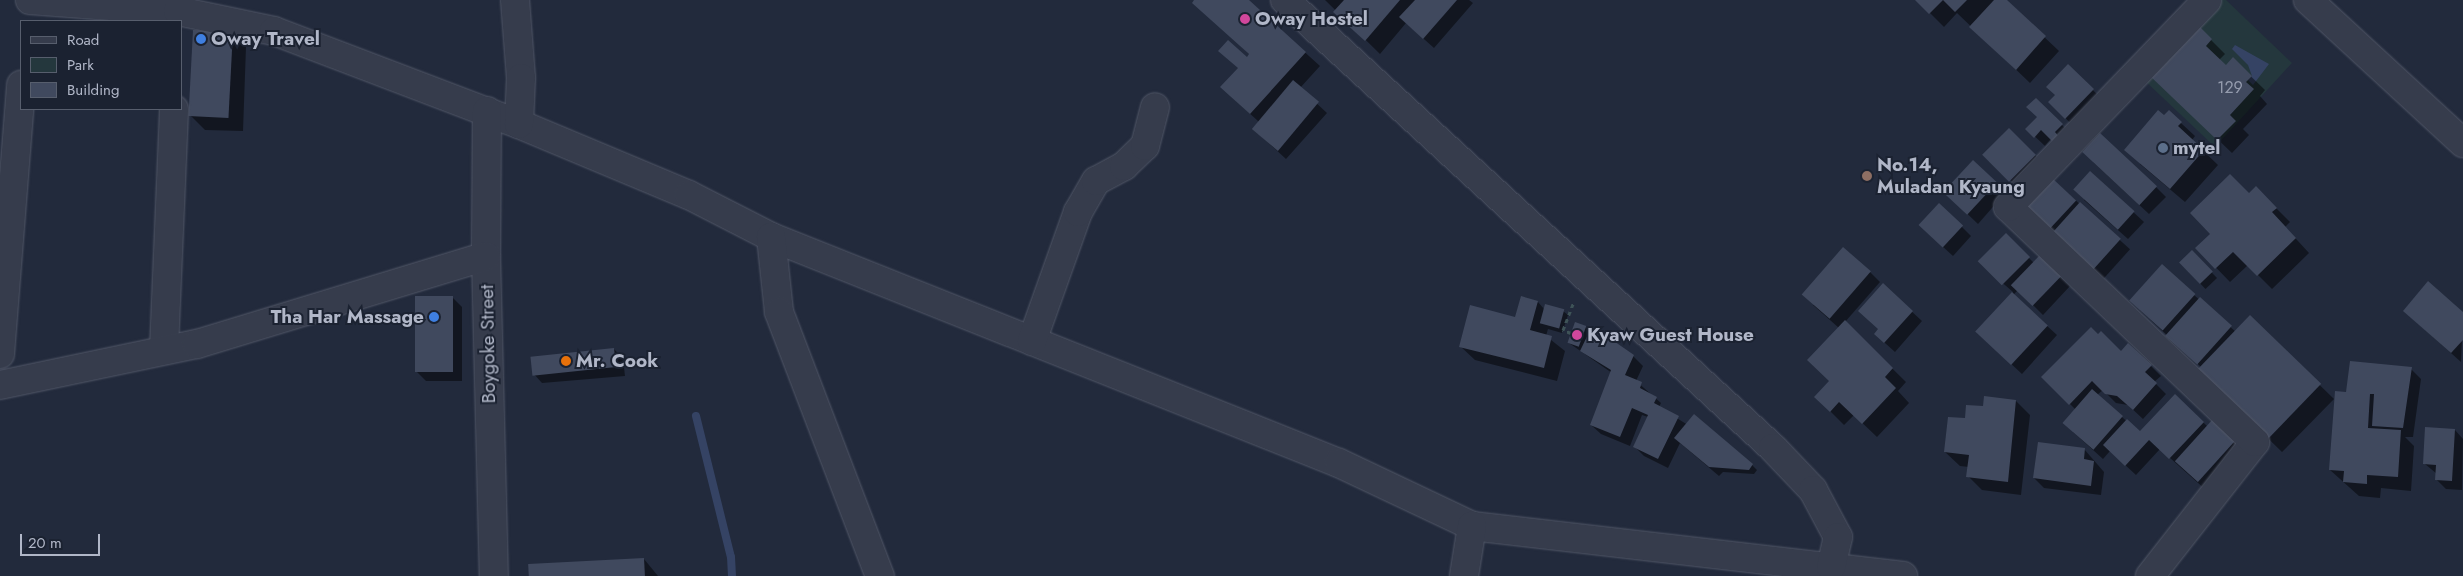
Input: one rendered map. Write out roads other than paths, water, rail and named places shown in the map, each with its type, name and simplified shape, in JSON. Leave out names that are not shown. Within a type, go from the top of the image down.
[{"type":"street","points":[[26,20],[29,0],[178,16],[274,32],[520,124],[689,195],[770,237],[1339,463],[1472,526],[1903,576]]},
{"type":"street","points":[[515,0],[521,78],[520,124]]},
{"type":"street","points":[[1285,0],[1773,448],[1813,490],[1838,537],[1831,567]]},
{"type":"street","points":[[2150,576],[2255,442],[2008,207],[2207,0]]},
{"type":"street","points":[[2308,0],[2463,143]]},
{"type":"street","points":[[0,354],[20,98]]},
{"type":"street","points":[[1032,341],[1078,212],[1096,181],[1124,166],[1145,146],[1155,106]]},
{"type":"street","points":[[164,349],[174,110]]},
{"type":"street","name":"Boygoke Street","points":[[487,111],[486,256],[494,576]]},
{"type":"street","points":[[770,237],[778,312],[880,576]]},
{"type":"street","points":[[0,385],[164,349],[198,344],[486,256]]},
{"type":"street","points":[[1464,576],[1472,526]]},
{"type":"water","points":[[2235,45],[2269,64],[2253,85],[2248,80],[2252,76],[2248,65],[2232,49]]},
{"type":"waterway","points":[[696,416],[731,557],[732,576]]},
{"type":"place","name":"Oway Hostel","points":[[1245,19]]},
{"type":"place","name":"Oway Travel","points":[[201,39]]},
{"type":"place","name":"mytel","points":[[2163,148]]},
{"type":"place","name":"No.14, Muladan Kyaung","points":[[1867,176]]},
{"type":"place","name":"Tha Har Massage","points":[[434,317]]},
{"type":"place","name":"Kyaw Guest House","points":[[1577,335]]},
{"type":"place","name":"Mr. Cook","points":[[566,361]]}]
